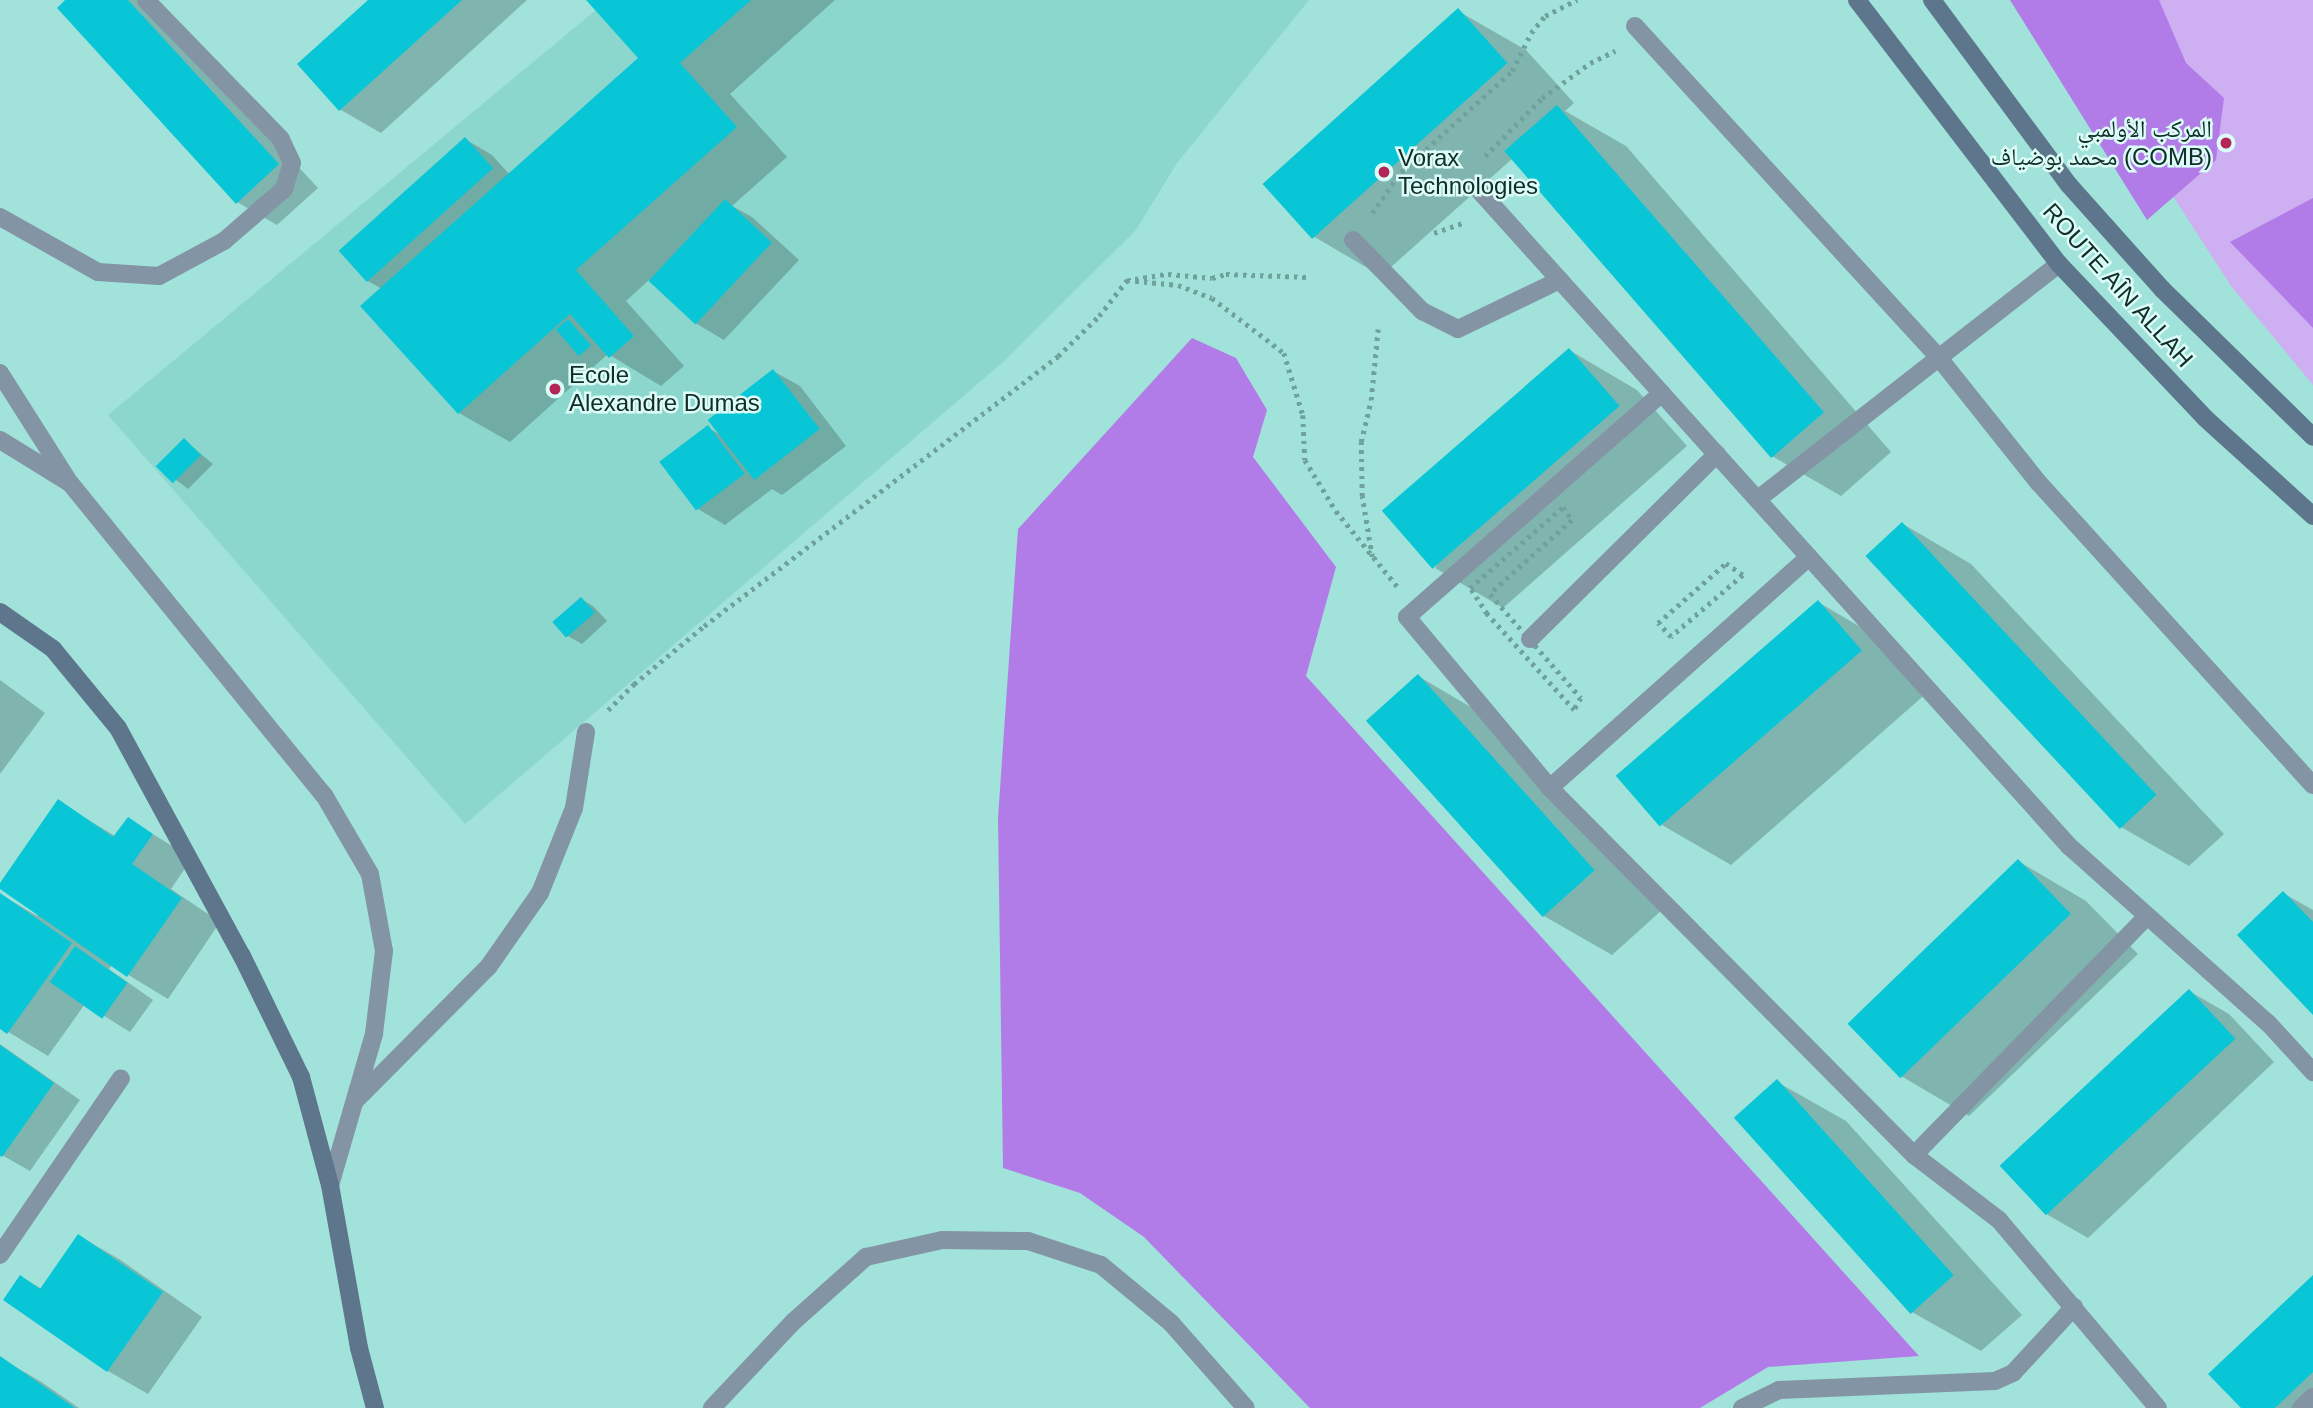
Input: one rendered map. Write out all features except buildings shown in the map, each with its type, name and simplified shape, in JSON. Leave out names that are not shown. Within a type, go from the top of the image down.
[{"type":"main road","name":"ROUTE AÎN ALLAH","points":[[1857,0],[2059,264],[2205,418],[2313,516]]},
{"type":"main road","name":"ROUTE AÎN ALLAH","points":[[1932,0],[2069,185],[2162,289],[2313,437]]},
{"type":"main road","points":[[0,612],[52,649],[118,728],[242,956],[301,1077],[330,1185],[359,1348],[375,1408]]},
{"type":"street","points":[[0,216],[98,272],[159,276],[224,241],[284,189],[292,163],[281,139],[146,0]]},
{"type":"street","points":[[1635,26],[1940,358],[2038,482],[2313,785]]},
{"type":"street","points":[[1476,187],[2069,846],[2268,1023],[2313,1072]]},
{"type":"street","points":[[1353,240],[1422,311],[1458,329],[1560,280]]},
{"type":"street","points":[[1758,499],[2059,264]]},
{"type":"street","points":[[0,373],[70,484],[324,795],[370,874],[384,951],[374,1034],[330,1185]]},
{"type":"street","points":[[1662,393],[1407,617],[1549,788],[1914,1155],[1999,1220],[2074,1307],[2111,1356],[2158,1408]]},
{"type":"street","points":[[0,440],[70,484]]},
{"type":"street","points":[[1530,639],[1717,454]]},
{"type":"street","points":[[1549,788],[1810,557]]},
{"type":"street","points":[[355,1101],[489,966],[540,893],[574,808],[586,732]]},
{"type":"street","points":[[1914,1155],[2147,916]]},
{"type":"street","points":[[0,1255],[121,1078]]},
{"type":"street","points":[[712,1408],[793,1322],[866,1257],[942,1240],[1028,1241],[1101,1265],[1171,1323],[1247,1408]]},
{"type":"street","points":[[1742,1408],[1779,1390],[1995,1381],[2013,1373],[2074,1307]]},
{"type":"street","points":[[2301,1408],[2313,1397]]},
{"type":"path","points":[[1353,240],[1401,172],[1512,71],[1531,33],[1545,16],[1577,0]]},
{"type":"path","points":[[1476,187],[1479,161],[1558,86],[1590,63],[1613,54],[1635,26]]},
{"type":"path","points":[[1434,233],[1468,221]]},
{"type":"path","points":[[586,732],[634,684],[704,626],[1058,356],[1099,316],[1127,280],[1168,274],[1212,278],[1226,274],[1307,277]]},
{"type":"path","points":[[1127,280],[1178,285],[1212,298],[1235,319],[1261,332],[1284,353],[1303,415],[1305,460],[1336,511],[1408,598],[1407,617]]},
{"type":"path","points":[[1372,557],[1362,496],[1361,442],[1371,400],[1378,329]]},
{"type":"path","points":[[1727,564],[1743,575],[1671,637],[1658,623],[1727,564]]},
{"type":"shaded area","name":"Ecole Alexandre Dumas","points":[[608,0],[1309,0],[1177,163],[1136,230],[1002,363],[465,824],[108,415]]},
{"type":"shaded area","points":[[2010,0],[2159,0],[2186,63],[2224,98],[2216,160],[2147,220]]},
{"type":"shaded area","name":"المركب الأولمبي محمد بوضياف (COMB)","points":[[2046,0],[2313,0],[2313,385],[2231,286]]},
{"type":"shaded area","points":[[2313,198],[2313,328],[2230,242]]},
{"type":"shaded area","points":[[1192,338],[1236,358],[1267,410],[1253,457],[1336,567],[1306,676],[1919,1356],[1768,1367],[1700,1408],[1310,1408],[1144,1237],[1080,1193],[1003,1168],[998,818],[1018,529]]},
{"type":"place","name":"المركب الأولمبي محمد بوضياف (COMB)","points":[[2226,143]]},
{"type":"place","name":"Vorax Technologies","points":[[1384,172]]},
{"type":"place","name":"Ecole Alexandre Dumas","points":[[555,389]]}]
